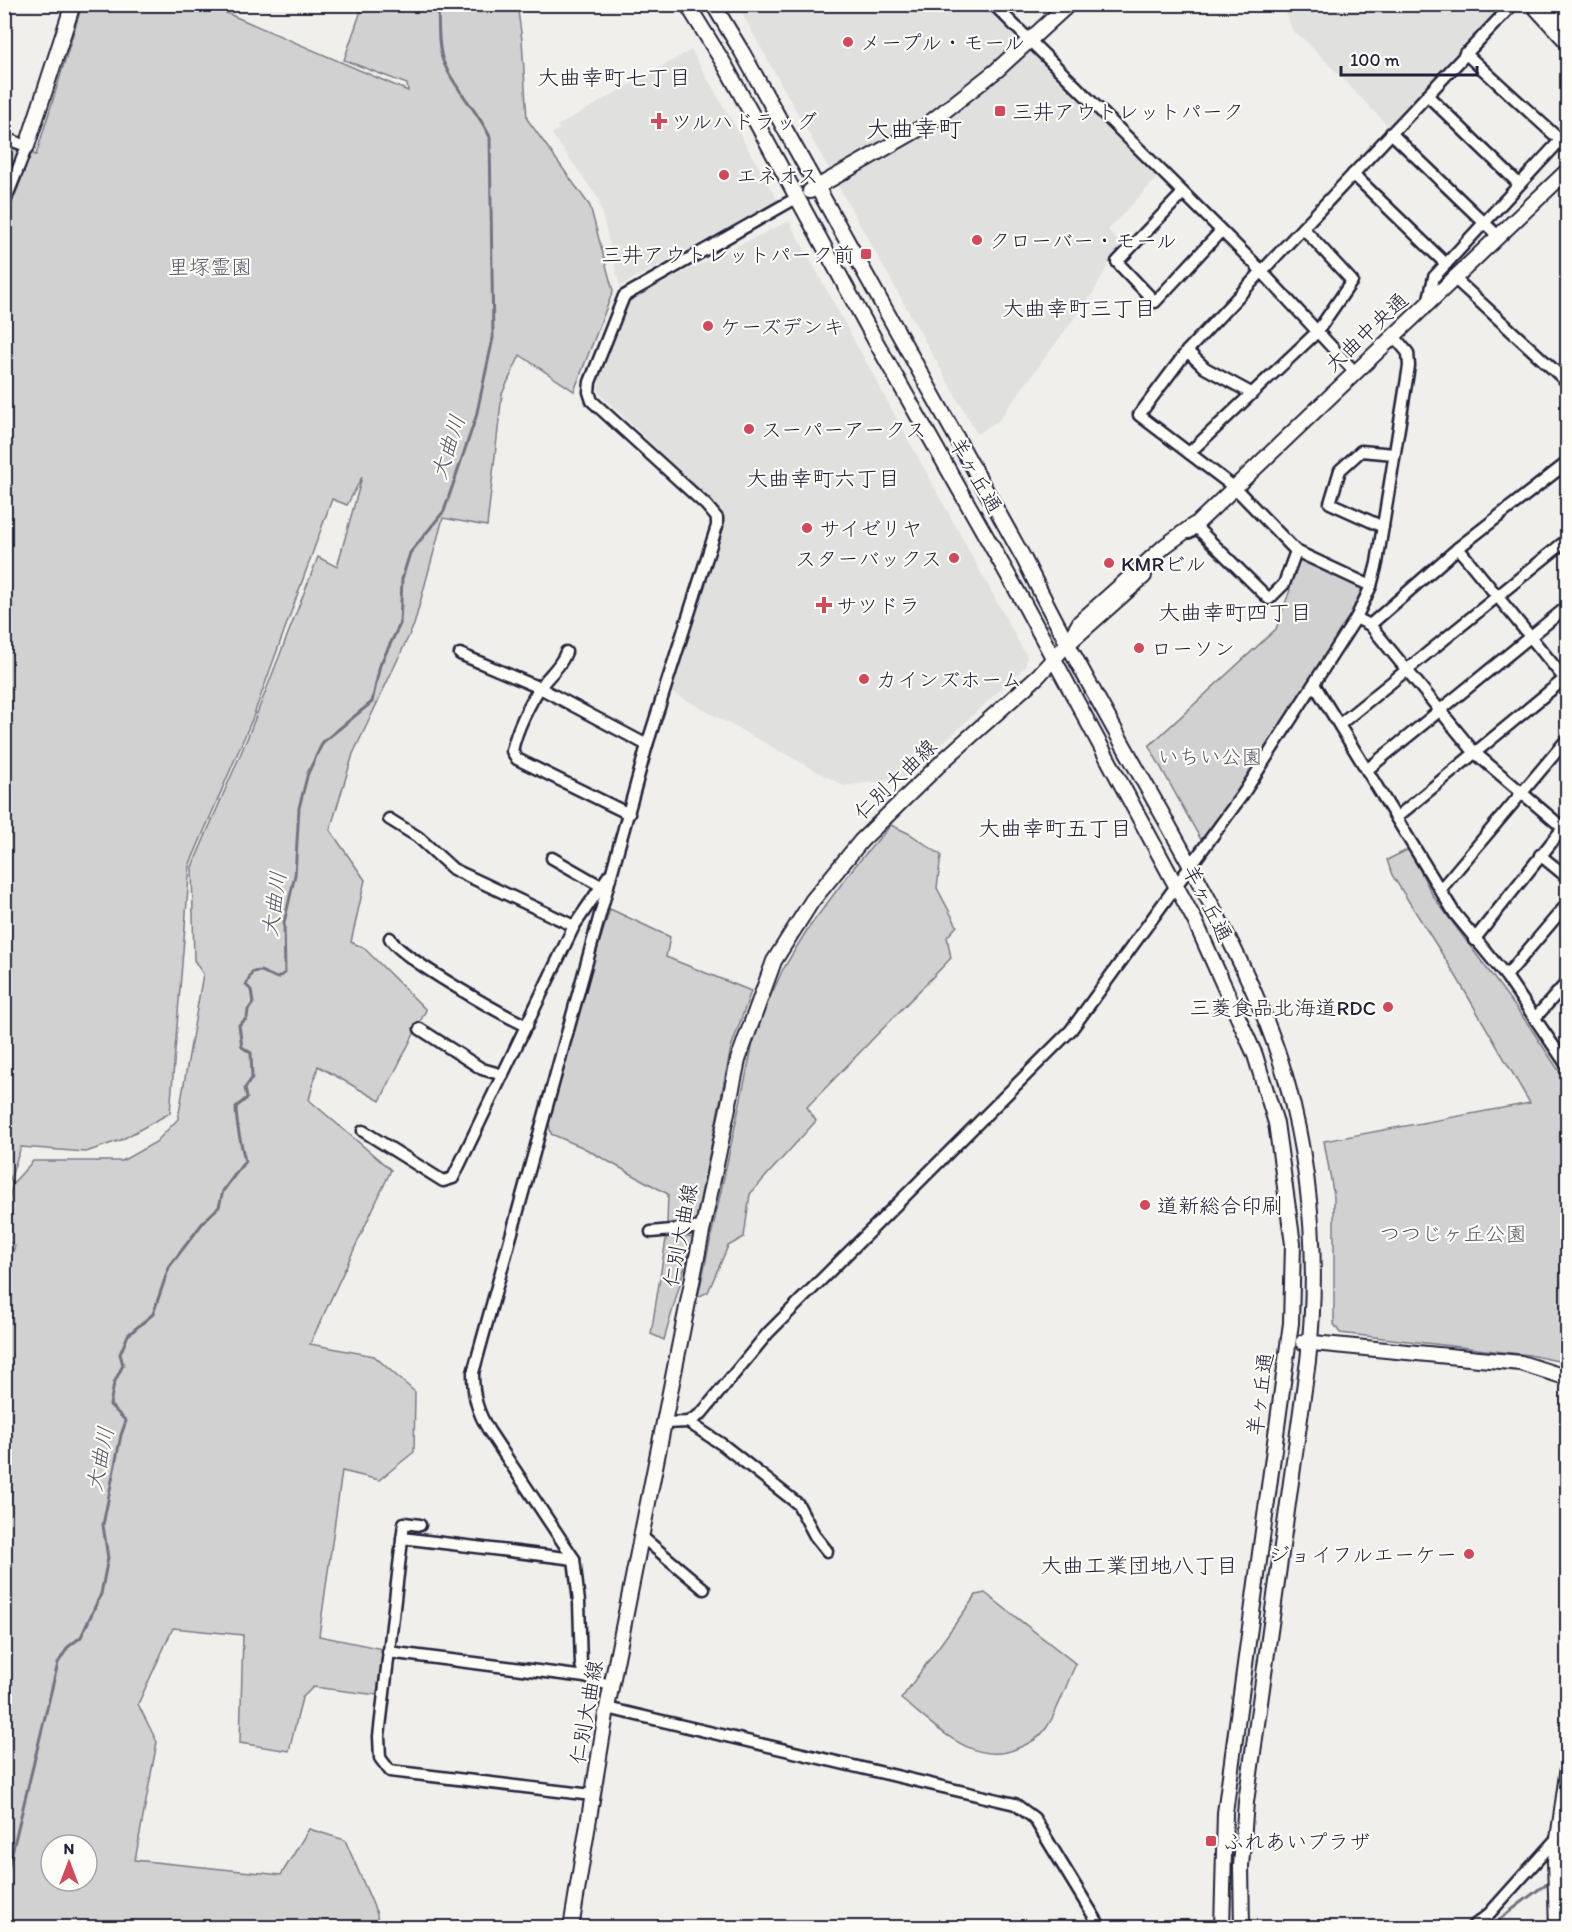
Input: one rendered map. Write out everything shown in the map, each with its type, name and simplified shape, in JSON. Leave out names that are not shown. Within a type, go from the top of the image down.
[{"type":"highway","points":[[1534,4],[1568,40]]},
{"type":"highway","points":[[1554,4],[1568,19]]},
{"type":"main road","points":[[27,147],[73,4]]},
{"type":"main road","name":"羊ヶ丘通","points":[[687,4],[726,67],[1021,598],[1176,885],[1237,1012],[1255,1055],[1276,1123],[1293,1244],[1289,1341],[1225,1813],[1222,1928]]},
{"type":"main road","name":"羊ヶ丘通","points":[[713,4],[742,52],[1024,559],[1067,644],[1191,866],[1257,1002],[1286,1078],[1305,1158],[1311,1206],[1314,1293],[1310,1343],[1245,1813],[1241,1866],[1242,1928]]},
{"type":"main road","points":[[798,197],[924,127],[976,88],[1069,4]]},
{"type":"main road","name":"大曲中央通","points":[[1053,659],[1067,644],[1080,622],[1166,545],[1194,525],[1235,488],[1354,371],[1568,170]]},
{"type":"main road","name":"仁別大曲線","points":[[571,1928],[607,1708],[738,1060],[774,961],[812,901],[861,841],[945,759],[1038,676],[1053,659]]},
{"type":"main road","points":[[1289,1341],[1521,1363],[1568,1378]]},
{"type":"main road","points":[[1556,1925],[1555,1861],[1568,1767]]},
{"type":"street","points":[[993,4],[1262,272],[1354,371]]},
{"type":"street","points":[[1371,586],[1296,551],[1235,488],[1139,415],[1187,351],[1513,4]]},
{"type":"street","points":[[1428,303],[1434,276],[1564,136],[1465,53]]},
{"type":"street","points":[[1427,94],[1519,184]]},
{"type":"street","points":[[1391,133],[1498,236]]},
{"type":"street","points":[[4,138],[27,147],[4,204]]},
{"type":"street","points":[[1353,174],[1446,264]]},
{"type":"street","points":[[1183,192],[1117,262],[1155,302],[1221,231]]},
{"type":"street","points":[[585,1677],[581,1665],[579,1602],[574,1559],[478,1413],[473,1395],[473,1373],[615,867],[646,745],[711,545],[717,518],[592,401],[589,392],[590,382],[624,296],[798,197]]},
{"type":"street","points":[[1189,453],[1317,332],[1353,281],[1303,228]]},
{"type":"street","points":[[1454,278],[1568,383]]},
{"type":"street","points":[[664,1423],[688,1422],[701,1414],[768,1333],[1071,1030],[1243,794],[1356,618],[1371,586],[1383,527],[1408,366],[1408,353],[1393,335]]},
{"type":"street","points":[[1187,351],[1204,368],[1251,393]]},
{"type":"street","points":[[1383,527],[1330,503],[1340,470],[1361,451],[1394,454]]},
{"type":"street","points":[[1370,625],[1458,548],[1568,462]]},
{"type":"street","points":[[1194,525],[1269,599],[1284,584],[1296,551]]},
{"type":"street","points":[[1340,724],[1568,539]]},
{"type":"street","points":[[1397,817],[1566,679],[1458,548]]},
{"type":"street","points":[[1368,769],[1568,606]]},
{"type":"street","points":[[1356,618],[1370,625],[1474,752],[1522,794],[1565,826],[1474,940]]},
{"type":"street","points":[[566,652],[563,660],[540,688],[515,740],[513,751],[517,759],[629,814]]},
{"type":"street","points":[[460,654],[540,688],[646,745]]},
{"type":"street","points":[[1314,684],[1440,890],[1474,940],[1506,976],[1568,1067]]},
{"type":"street","points":[[1440,890],[1568,738]]},
{"type":"street","points":[[389,819],[418,837],[453,868],[574,926]]},
{"type":"street","points":[[1540,855],[1568,878]]},
{"type":"street","points":[[552,858],[601,886]]},
{"type":"street","points":[[363,1131],[443,1181],[453,1178],[574,926],[615,867]]},
{"type":"street","points":[[1506,976],[1568,903]]},
{"type":"street","points":[[390,938],[400,949],[456,987],[527,1026]]},
{"type":"street","points":[[1535,1017],[1568,981]]},
{"type":"street","points":[[420,1029],[491,1073],[503,1075]]},
{"type":"street","points":[[470,1060],[475,1049]]},
{"type":"street","points":[[651,1232],[703,1227]]},
{"type":"street","points":[[688,1422],[723,1445],[798,1504],[815,1536],[827,1551]]},
{"type":"street","points":[[420,1525],[404,1523],[379,1736],[380,1758],[390,1771],[592,1795]]},
{"type":"street","points":[[641,1536],[704,1589]]},
{"type":"street","points":[[402,1538],[574,1559]]},
{"type":"street","points":[[388,1652],[585,1677],[612,1686]]},
{"type":"street","points":[[607,1708],[1015,1804],[1034,1818],[1101,1928]]},
{"type":"street","points":[[1472,1928],[1488,1915],[1557,1838]]},
{"type":"shaded area","points":[[737,5],[985,5],[1157,178],[1108,230],[1123,247],[1109,263],[1093,293],[999,420],[977,434]]},
{"type":"shaded area","points":[[1283,5],[1506,5],[1390,128],[1307,42],[1293,31]]},
{"type":"shaded area","points":[[691,50],[778,201],[620,286],[598,198],[552,134],[559,129],[557,126]]},
{"type":"shaded area","points":[[789,221],[1027,657],[1025,667],[905,778],[844,786],[671,692],[725,525],[713,503],[599,393],[599,379],[627,300]]},
{"type":"green space","name":"里塚霊園","points":[[82,5],[208,5],[408,91],[407,84],[344,60],[363,5],[525,5],[518,11],[527,119],[590,206],[613,291],[574,391],[520,355],[502,394],[487,526],[443,518],[414,625],[353,754],[330,830],[365,880],[351,942],[364,948],[426,1010],[380,1101],[318,1066],[309,1100],[391,1170],[310,1344],[374,1356],[415,1392],[414,1452],[379,1480],[342,1471],[319,1636],[383,1649],[377,1695],[313,1687],[302,1698],[289,1751],[240,1743],[243,1635],[173,1628],[138,1704],[157,1742],[135,1860],[281,1875],[309,1829],[345,1840],[377,1914],[378,1927],[4,1927],[4,1274],[15,1246],[5,1239],[5,1218],[13,1183],[33,1161],[122,1161],[156,1142],[178,1119],[203,974],[194,960],[192,867],[247,739],[318,557],[337,567],[362,477],[347,505],[332,499],[253,717],[190,864],[170,1113],[121,1140],[86,1152],[21,1147],[5,1194],[5,145],[36,155]]},
{"type":"green space","name":"いちい公園","points":[[1296,551],[1371,586],[1205,847],[1149,746],[1276,629],[1290,590],[1284,584]]},
{"type":"green space","points":[[891,825],[910,834],[941,855],[937,888],[957,926],[947,937],[951,958],[807,1107],[816,1121],[750,1194],[744,1237],[728,1246],[708,1292],[698,1297],[756,1029],[782,971],[807,930],[855,866]]},
{"type":"green space","name":"つつじヶ丘公園","points":[[1409,849],[1433,896],[1528,1024],[1567,1083],[1567,1367],[1558,1361],[1529,1355],[1340,1333],[1334,1324],[1334,1197],[1324,1141],[1530,1103],[1456,976],[1392,875],[1387,860]]},
{"type":"green space","points":[[610,909],[670,937],[666,957],[751,991],[731,1048],[696,1220],[667,1224],[668,1194],[582,1147],[551,1134],[549,1123],[570,1036]]},
{"type":"green space","points":[[667,1233],[693,1238],[664,1340],[651,1334]]},
{"type":"green space","points":[[985,1593],[1076,1664],[1044,1731],[1030,1742],[1002,1753],[986,1753],[955,1741],[901,1699],[976,1595]]},
{"type":"waterway","name":"大曲川","points":[[4,1886],[58,1663],[68,1647],[81,1637],[101,1594],[108,1558],[103,1525],[121,1435],[126,1421],[110,1405],[114,1383],[123,1365],[120,1354],[128,1335],[153,1314],[169,1267],[205,1220],[219,1207],[223,1191],[245,1161],[236,1107],[247,1098],[245,1088],[252,1078],[251,1053],[242,1047],[239,1025],[247,1018],[248,1010],[253,1003],[251,990],[246,985],[252,972],[261,971],[277,978],[285,973],[284,923],[295,875],[299,808],[308,773],[323,742],[372,702],[380,665],[400,624],[402,579],[410,553],[444,511],[476,417],[493,338],[490,137],[479,117],[453,81],[443,61],[439,40],[438,4]]},
{"type":"waterway","points":[[1559,1874],[1568,1867]]},
{"type":"waterway","points":[[1488,1928],[1551,1880]]},
{"type":"place","name":"メープル・モール","points":[[848,42]]},
{"type":"place","name":"三井アウトレットパーク","points":[[1000,111]]},
{"type":"place","name":"ツルハドラッグ","points":[[659,121]]},
{"type":"place","name":"エネオス","points":[[724,175]]},
{"type":"place","name":"クローバー・モール","points":[[977,240]]},
{"type":"place","name":"三井アウトレットパーク前","points":[[866,254]]},
{"type":"place","name":"ケーズデンキ","points":[[708,326]]},
{"type":"place","name":"スーパーアークス","points":[[749,429]]},
{"type":"place","name":"サイゼリヤ","points":[[807,528]]},
{"type":"place","name":"スターバックス","points":[[954,558]]},
{"type":"place","name":"KMRビル","points":[[1109,563]]},
{"type":"place","name":"サツドラ","points":[[824,605]]},
{"type":"place","name":"ローソン","points":[[1139,648]]},
{"type":"place","name":"カインズホーム","points":[[864,679]]},
{"type":"place","name":"三菱食品北海道RDC","points":[[1388,1007]]},
{"type":"place","name":"道新総合印刷","points":[[1145,1205]]},
{"type":"place","name":"ジョイフルエーケー","points":[[1469,1554]]},
{"type":"place","name":"ふれあいプラザ","points":[[1211,1841]]},
{"type":"district","name":"大曲幸町七丁目","points":[[614,77]]},
{"type":"district","name":"大曲幸町","points":[[914,128]]},
{"type":"district","name":"大曲幸町三丁目","points":[[1079,308]]},
{"type":"district","name":"大曲幸町六丁目","points":[[823,478]]},
{"type":"district","name":"大曲幸町四丁目","points":[[1235,612]]},
{"type":"district","name":"大曲幸町五丁目","points":[[1055,828]]},
{"type":"district","name":"大曲工業団地八丁目","points":[[1139,1565]]}]
